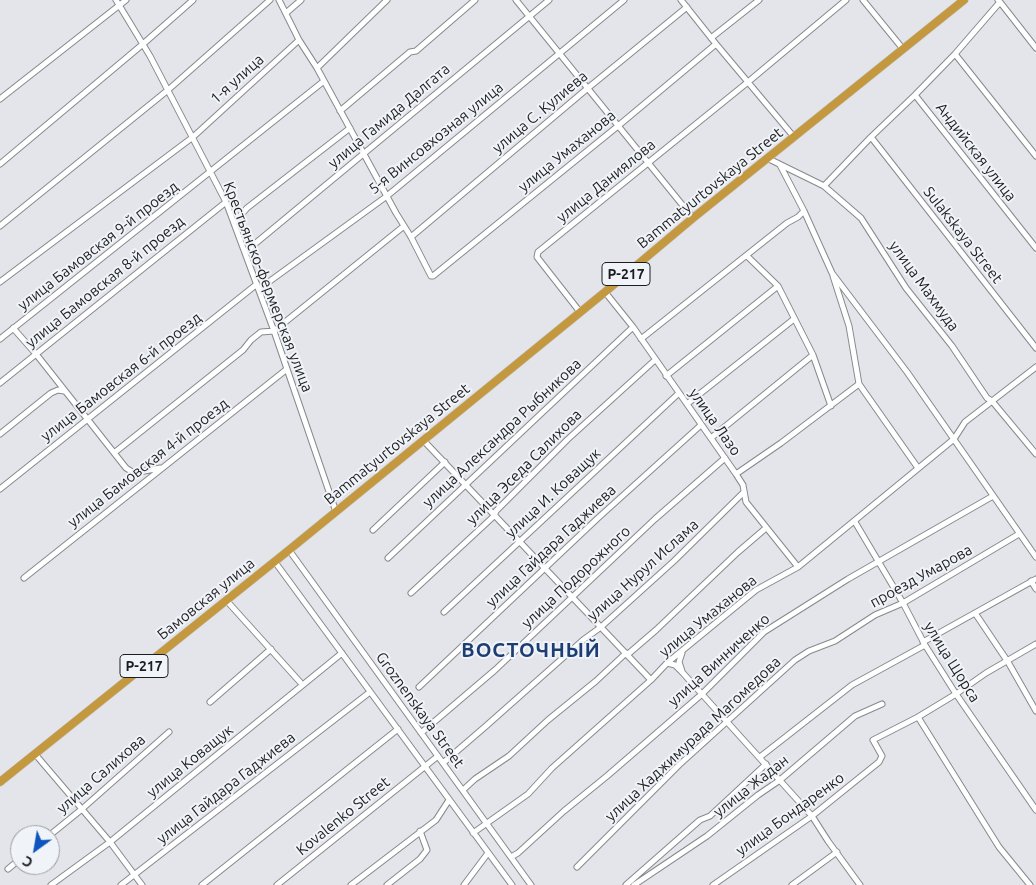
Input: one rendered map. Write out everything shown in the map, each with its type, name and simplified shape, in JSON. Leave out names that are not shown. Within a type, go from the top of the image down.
[{"type":"highway","name":"Bammatyurtovskaya Street","points":[[289,550],[693,218],[964,0]]},
{"type":"highway","name":"Бамовская улица","points":[[0,782],[289,550]]},
{"type":"street","name":"Крестьянско-фермерская улица","points":[[116,0],[143,44],[226,202],[274,331],[336,512]]},
{"type":"street","points":[[0,99],[126,0]]},
{"type":"street","points":[[0,164],[143,44],[192,0]]},
{"type":"street","points":[[0,226],[168,90],[270,0]]},
{"type":"street","points":[[279,0],[299,40],[317,68],[411,237]]},
{"type":"street","points":[[286,13],[301,0]]},
{"type":"street","points":[[317,68],[387,0]]},
{"type":"street","points":[[340,111],[410,52],[416,51],[475,0]]},
{"type":"street","points":[[516,0],[693,218]]},
{"type":"street","name":"улица Гамида Далгата","points":[[245,252],[549,0]]},
{"type":"street","name":"5-я Винсовхозная улица","points":[[258,287],[387,196],[624,0]]},
{"type":"street","points":[[681,0],[794,137]]},
{"type":"street","points":[[711,38],[760,0]]},
{"type":"street","name":"улица Даниялова","points":[[580,312],[537,257],[538,252],[846,0]]},
{"type":"street","points":[[863,0],[903,49]]},
{"type":"street","points":[[824,186],[955,54],[999,1],[1036,48]]},
{"type":"street","name":"улица С. Кулиева","points":[[411,237],[687,7]]},
{"type":"street","name":"1-я улица","points":[[0,282],[193,137],[299,40]]},
{"type":"street","name":"улица Умаханова","points":[[411,237],[431,276],[433,276],[716,44]]},
{"type":"street","points":[[955,54],[1036,156]]},
{"type":"street","name":"улица Бамовская 9-й проезд","points":[[0,339],[324,81]]},
{"type":"street","name":"Андийская улица","points":[[915,95],[1036,248]]},
{"type":"street","points":[[234,223],[247,208],[350,128]]},
{"type":"street","name":"Sulakskaya Street","points":[[871,137],[1036,348]]},
{"type":"street","name":"улица Махмуда","points":[[767,158],[824,186],[861,218],[906,288],[952,346],[987,398],[992,400],[1036,454]]},
{"type":"street","points":[[780,165],[804,211],[832,273],[849,326],[854,351],[856,379],[918,468]]},
{"type":"street","name":"улица Бамовская 8-й проезд","points":[[0,383],[226,202]]},
{"type":"street","points":[[641,339],[804,211]]},
{"type":"street","points":[[114,453],[244,350],[261,332],[274,331],[404,226]]},
{"type":"street","points":[[747,256],[778,286],[813,355],[831,406]]},
{"type":"street","points":[[832,273],[848,292],[954,438],[1036,557]]},
{"type":"street","points":[[666,376],[778,286]]},
{"type":"street","name":"улица Бамовская 6-й проезд","points":[[0,489],[258,287]]},
{"type":"street","name":"улица Лазо","points":[[605,292],[633,327],[736,474],[743,485],[746,502],[798,567]]},
{"type":"street","points":[[687,404],[794,319]]},
{"type":"street","name":"улица Александра Рыбникова","points":[[388,558],[633,327]]},
{"type":"street","points":[[13,328],[130,472],[161,468]]},
{"type":"street","points":[[711,438],[813,355]]},
{"type":"street","name":"улица Эседа Салихова","points":[[412,592],[494,516],[496,511],[568,438],[655,360]]},
{"type":"street","name":"улица Умаханова","points":[[473,833],[528,794],[552,768],[682,651],[756,590],[798,567],[855,522],[954,438],[964,422],[1036,367]]},
{"type":"street","name":"улица Бамовская 4-й проезд","points":[[24,578],[287,369]]},
{"type":"street","points":[[736,474],[781,443],[859,384]]},
{"type":"street","points":[[0,434],[51,393],[58,390],[64,391]]},
{"type":"street","name":"улица И. Коващук","points":[[444,612],[679,393]]},
{"type":"street","name":"улица Гайдара Гаджиева","points":[[420,687],[598,518],[701,425]]},
{"type":"street","points":[[423,440],[651,680]]},
{"type":"street","name":"улица Подорожного","points":[[421,733],[495,670],[655,519],[725,458]]},
{"type":"street","points":[[373,530],[445,462]]},
{"type":"street","name":"улица Нурул Ислама","points":[[443,762],[582,640],[601,627],[674,561],[744,492]]},
{"type":"street","name":"улица Винниченко","points":[[511,857],[518,853],[564,810],[614,770],[702,694],[764,632],[788,615],[878,561],[993,496]]},
{"type":"street","name":"улица Щорса","points":[[855,522],[903,603],[924,643],[956,694],[1036,810]]},
{"type":"street","points":[[462,790],[509,756],[548,720],[663,623],[766,528]]},
{"type":"street","name":"проезд Умарова","points":[[835,641],[875,615],[903,603],[1020,534]]},
{"type":"street","name":"Groznenskaya Street","points":[[289,550],[531,885]]},
{"type":"street","name":"Groznenskaya Street","points":[[275,562],[512,885]]},
{"type":"street","points":[[760,757],[852,685],[1034,580],[1036,589]]},
{"type":"street","points":[[226,600],[300,682]]},
{"type":"street","points":[[975,613],[1008,662],[1036,711]]},
{"type":"street","name":"улица Хаджимурада Магомедова","points":[[577,867],[679,765],[795,660],[809,651],[835,641]]},
{"type":"street","points":[[1030,885],[999,847],[918,717],[986,673],[1008,662],[1036,644]]},
{"type":"street","points":[[210,702],[271,649]]},
{"type":"street","points":[[682,651],[680,662],[682,672]]},
{"type":"street","name":"улица Коващук","points":[[51,885],[110,842],[342,654]]},
{"type":"street","points":[[668,663],[675,665],[682,672],[812,816],[860,885]]},
{"type":"street","name":"улица Гайдара Гаджиева","points":[[121,885],[370,692]]},
{"type":"street","name":"улица Жадан","points":[[634,885],[707,836],[780,780],[855,716],[882,704]]},
{"type":"street","name":"улица Бондаренко","points":[[714,885],[812,816],[879,762],[882,756],[873,740],[918,717]]},
{"type":"street","points":[[202,885],[398,729]]},
{"type":"street","name":"улица Салихова","points":[[60,827],[169,732]]},
{"type":"street","points":[[35,754],[110,842],[142,885]]},
{"type":"street","name":"Kovalenko Street","points":[[276,885],[438,756]]},
{"type":"street","points":[[626,885],[700,820],[710,816],[766,764]]},
{"type":"street","points":[[351,885],[436,820],[449,800]]},
{"type":"street","points":[[387,885],[427,850],[420,831]]},
{"type":"street","points":[[792,885],[837,852]]},
{"type":"street","points":[[464,885],[488,853]]},
{"type":"district","name":"ВОСТОЧНЫЙ","points":[[531,650]]}]
